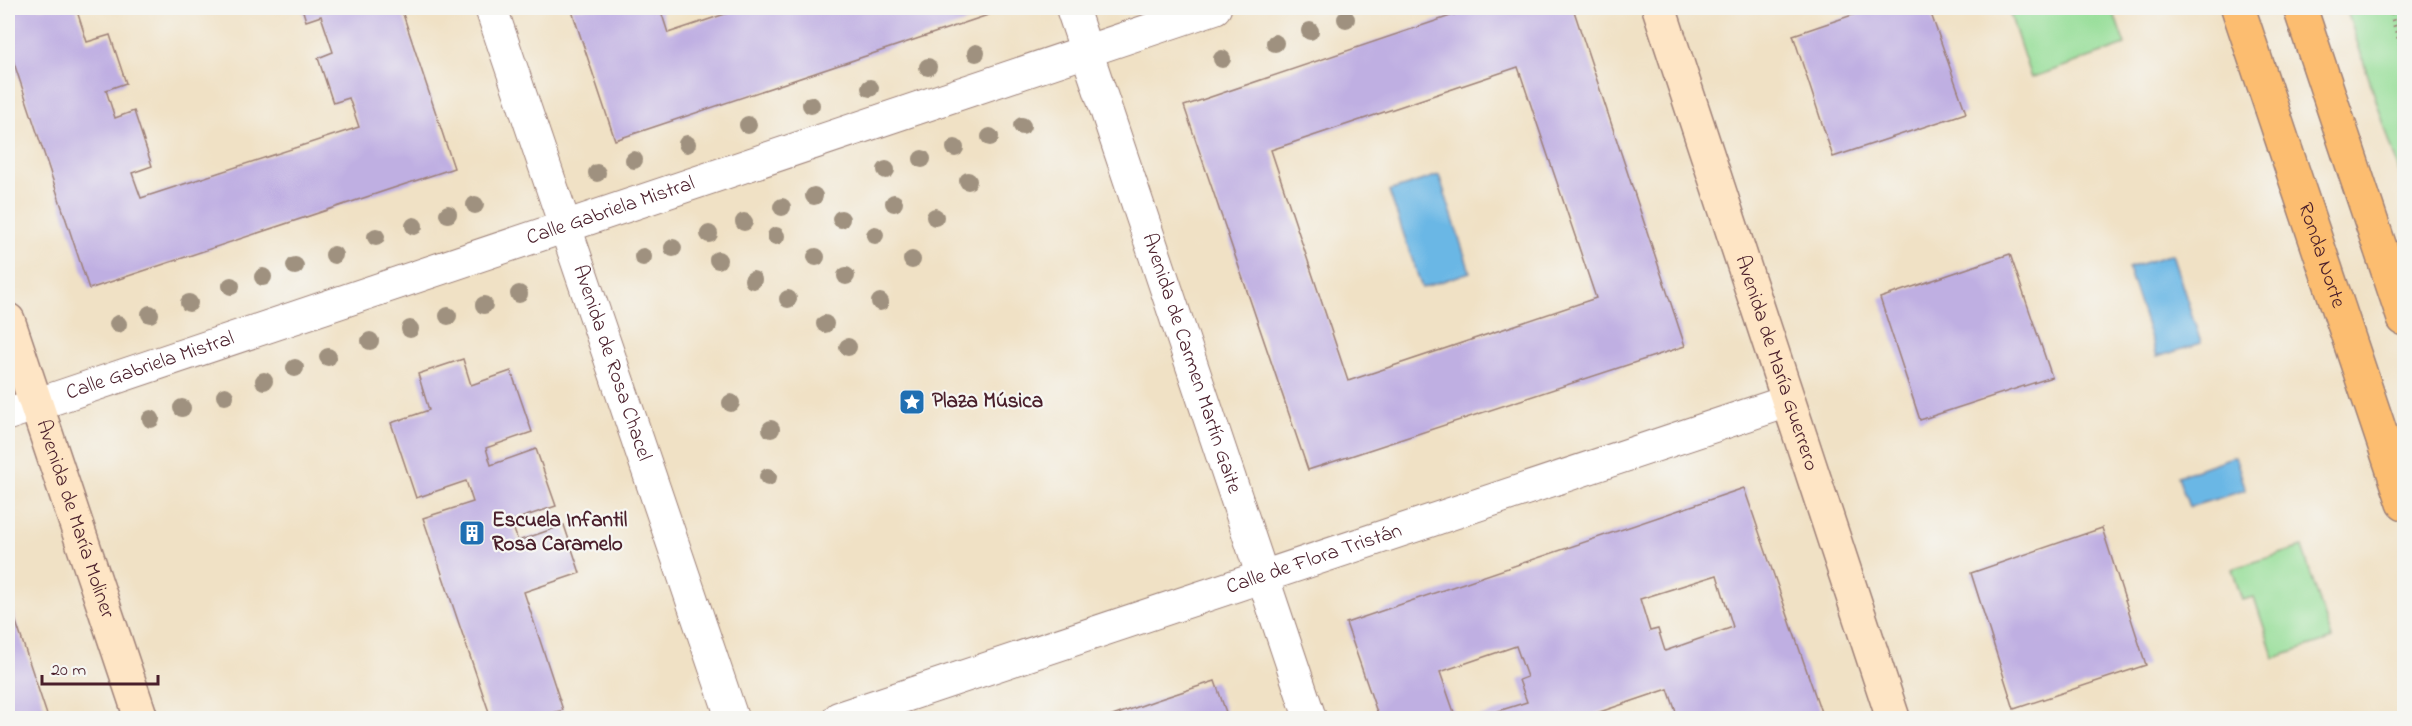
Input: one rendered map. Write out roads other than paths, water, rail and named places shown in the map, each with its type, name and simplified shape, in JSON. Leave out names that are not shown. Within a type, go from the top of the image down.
[{"type":"main road","name":"Ronda Norte","points":[[2238,8],[2404,503]]},
{"type":"main road","points":[[2300,8],[2404,319]]},
{"type":"street","name":"Avenida de Rosa Chacel","points":[[491,8],[732,718]]},
{"type":"street","name":"Avenida de Carmen Martín Gaite","points":[[1072,8],[1310,718]]},
{"type":"street","name":"Calle Gabriela Mistral","points":[[22,409],[1215,8]]},
{"type":"street","name":"Avenida de María Guerrero","points":[[1659,8],[1893,718]]},
{"type":"street","name":"Avenida de María Moliner","points":[[8,320],[22,409],[141,718]]},
{"type":"street","name":"Calle de Flora Tristán","points":[[838,718],[1789,400]]},
{"type":"water","points":[[1439,175],[1470,272],[1422,288],[1389,191]]},
{"type":"water","points":[[2172,254],[2201,343],[2157,357],[2128,268]]},
{"type":"water","points":[[2235,456],[2246,490],[2189,507],[2178,476]]},
{"type":"place","name":"Plaza Música","points":[[912,402]]},
{"type":"place","name":"Escuela Infantil Rosa Caramelo","points":[[472,533]]}]
